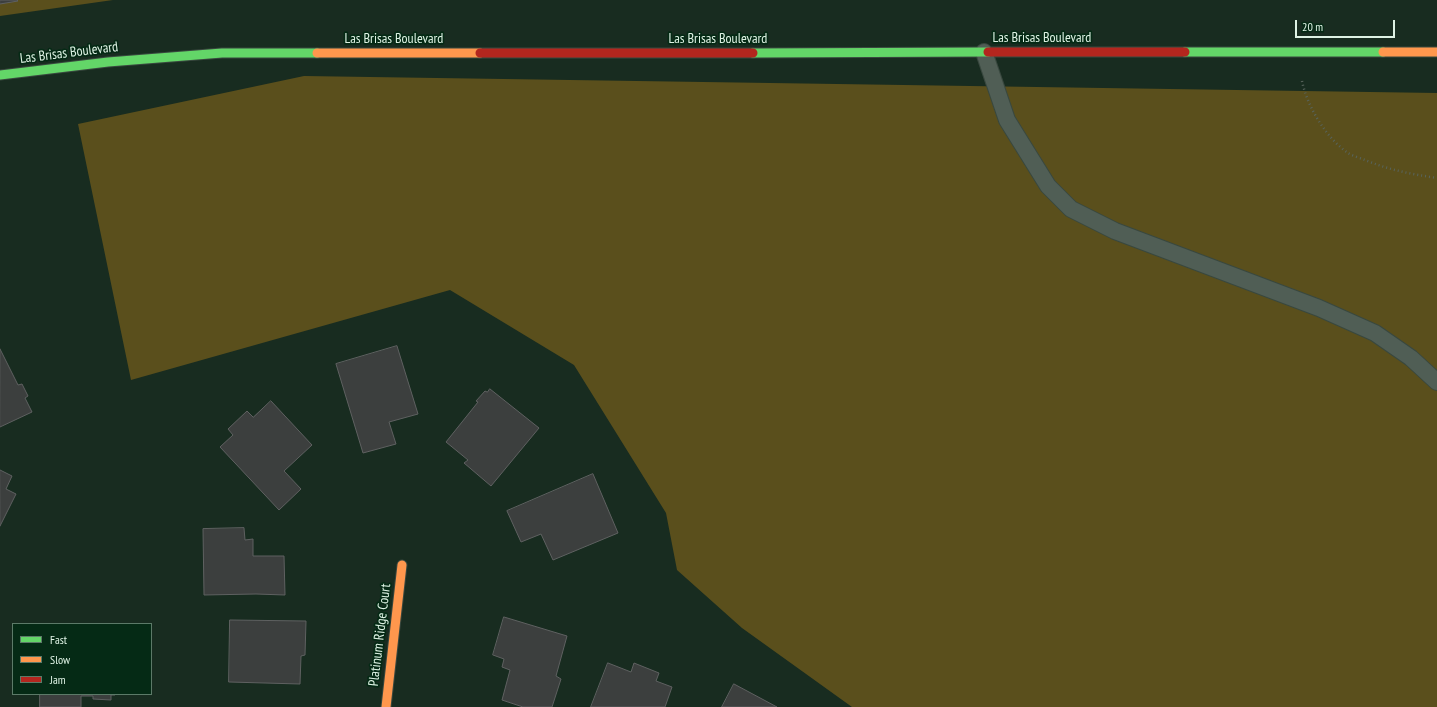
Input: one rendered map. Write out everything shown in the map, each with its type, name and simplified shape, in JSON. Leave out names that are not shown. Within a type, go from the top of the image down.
[{"type":"street","name":"Las Brisas Boulevard","points":[[0,75],[108,62],[222,54],[1437,52]]},
{"type":"street","name":"Platinum Ridge Court","points":[[386,707],[402,565]]},
{"type":"lane","points":[[984,52],[1007,120],[1048,186],[1071,210],[1115,231],[1319,308],[1375,332],[1411,358],[1437,382]]},
{"type":"path","points":[[1299,52],[1302,82],[1310,105],[1333,140],[1348,153],[1387,168],[1437,178]]},
{"type":"shaded area","points":[[0,0],[113,0],[0,16]]},
{"type":"shaded area","points":[[304,76],[1437,93],[1437,707],[852,707],[742,628],[677,570],[666,513],[574,365],[450,290],[131,380],[78,124]]},
{"type":"building","points":[[0,0],[17,0],[18,1],[0,4]]},
{"type":"building","points":[[397,346],[418,414],[389,422],[396,444],[363,453],[336,364]]},
{"type":"building","points":[[0,349],[18,385],[22,384],[28,396],[25,398],[32,412],[0,427]]},
{"type":"building","points":[[490,389],[539,428],[491,486],[464,463],[468,460],[446,442],[478,402],[476,401],[485,391],[487,392]]},
{"type":"building","points":[[271,401],[312,445],[284,471],[301,489],[279,510],[220,447],[233,435],[228,429],[247,411],[253,417]]},
{"type":"building","points":[[0,470],[12,476],[6,489],[16,494],[0,526]]},
{"type":"building","points":[[593,474],[618,533],[553,560],[541,534],[521,542],[507,511]]},
{"type":"building","points":[[244,528],[245,540],[253,539],[253,556],[284,556],[285,595],[204,595],[203,529]]},
{"type":"building","points":[[504,617],[567,636],[556,676],[561,679],[552,707],[523,707],[502,700],[510,670],[502,667],[504,659],[493,655]]},
{"type":"building","points":[[230,620],[306,621],[305,655],[301,656],[300,684],[229,682]]},
{"type":"building","points":[[608,663],[631,672],[634,663],[659,673],[656,681],[672,687],[665,707],[591,707]]},
{"type":"building","points":[[734,684],[777,707],[722,707]]},
{"type":"building","points":[[40,695],[111,695],[111,700],[93,699],[93,696],[81,696],[81,707],[40,707]]},
{"type":"traffic: fast","points":[[753,53],[988,52]]},
{"type":"traffic: fast","points":[[1185,52],[1383,52]]},
{"type":"traffic: fast","points":[[0,75],[108,62],[222,53],[317,53]]},
{"type":"traffic: slow","points":[[1383,52],[1437,52]]},
{"type":"traffic: slow","points":[[317,53],[480,53]]},
{"type":"traffic: slow","points":[[386,707],[402,565]]},
{"type":"traffic: jam","points":[[988,52],[1185,52]]},
{"type":"traffic: jam","points":[[480,53],[753,53]]}]
